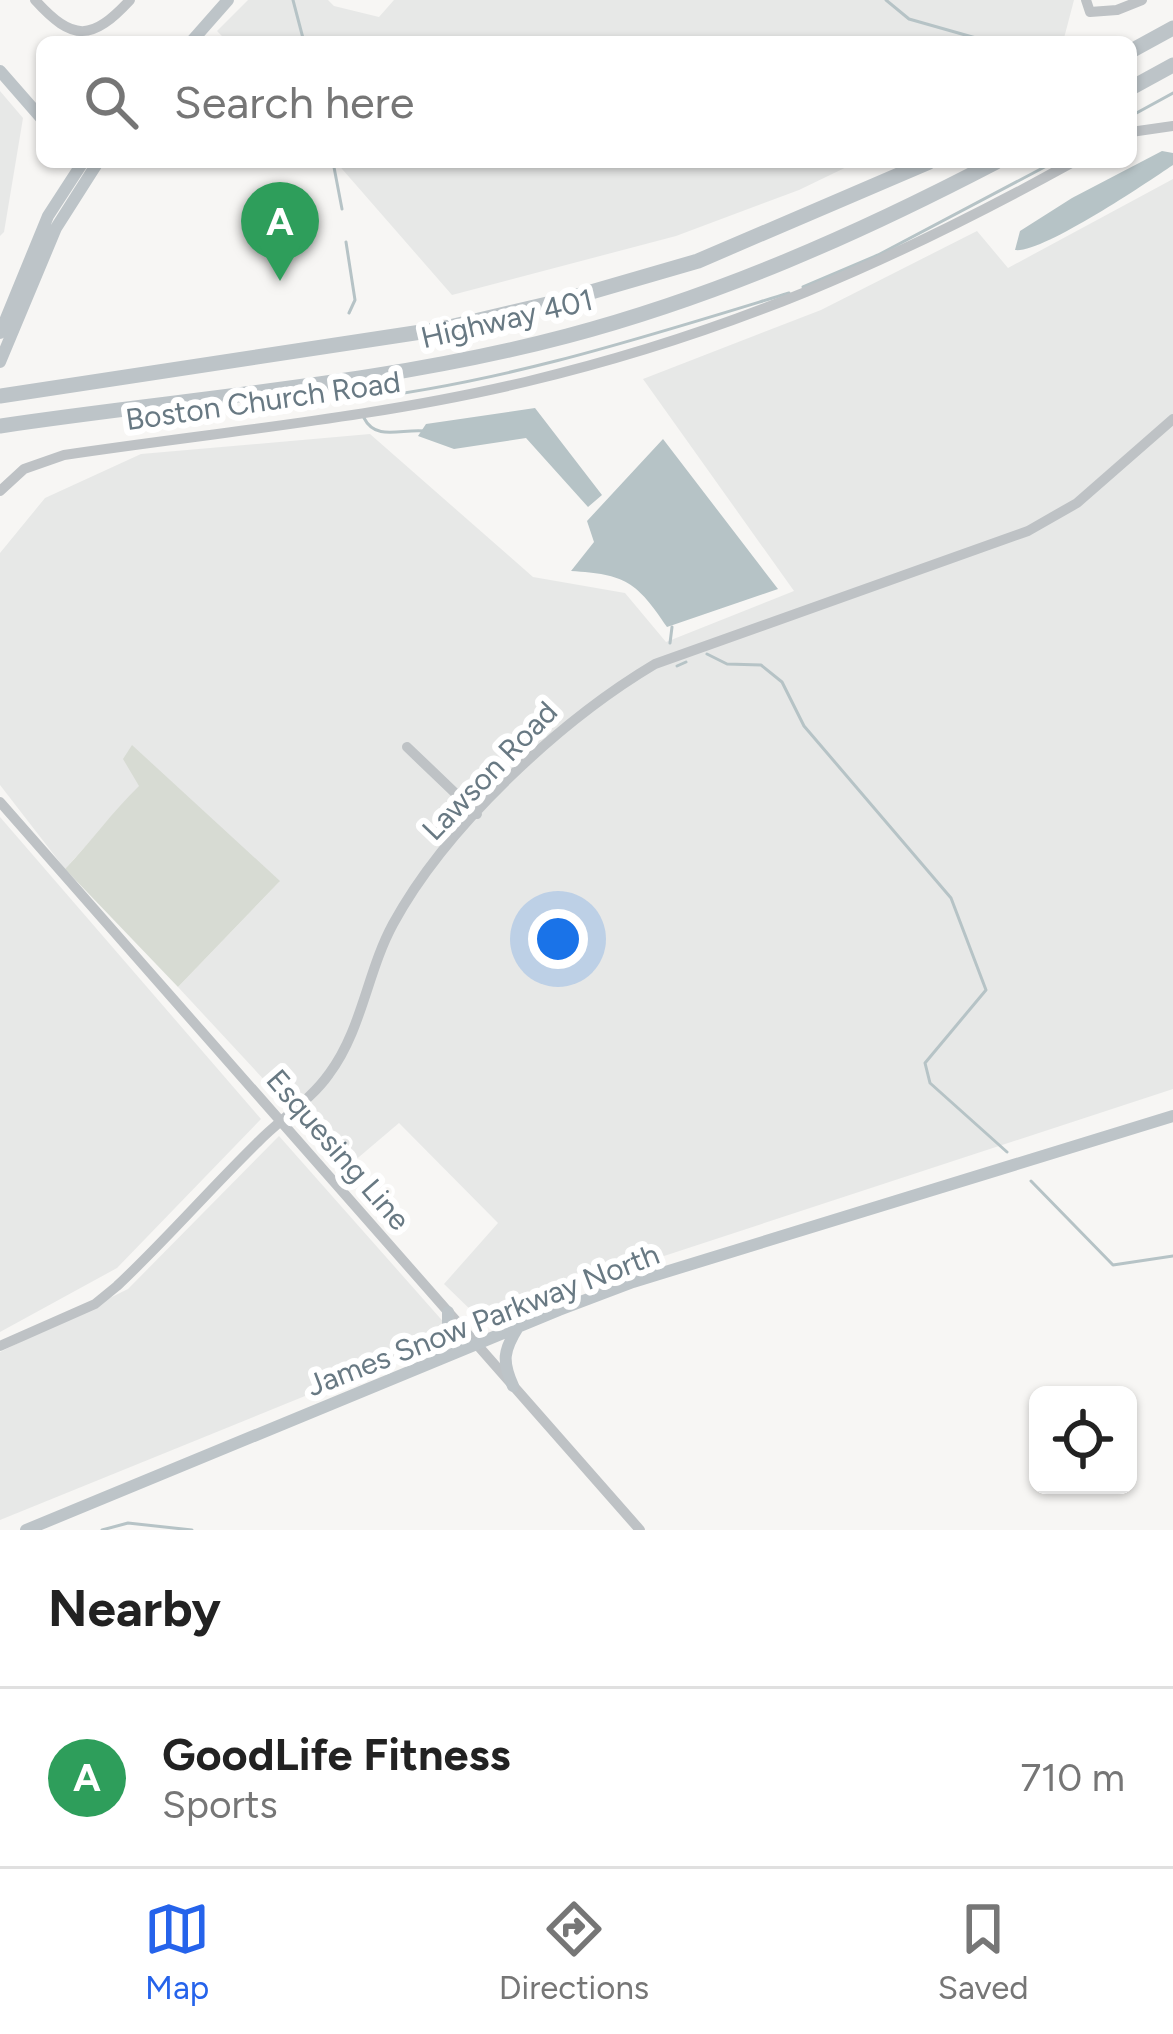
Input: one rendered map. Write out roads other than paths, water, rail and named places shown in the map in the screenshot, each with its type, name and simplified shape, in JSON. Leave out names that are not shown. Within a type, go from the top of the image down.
[{"type":"highway","points":[[1137,48],[1173,28]]},
{"type":"highway","points":[[1137,85],[1173,65]]},
{"type":"highway","name":"Highway 401","points":[[0,396],[441,328],[560,302],[698,261],[916,168]]},
{"type":"highway","name":"Highway 401","points":[[0,426],[449,363],[567,336],[776,268],[984,168]]},
{"type":"main road","points":[[196,36],[228,0]]},
{"type":"main road","points":[[0,71],[36,112]]},
{"type":"main road","points":[[0,333],[48,216],[86,168]]},
{"type":"main road","points":[[0,362],[56,228],[87,168]]},
{"type":"main road","name":"James Snow Parkway North","points":[[26,1530],[633,1282],[1173,1116]]},
{"type":"main road","points":[[428,1365],[448,1334],[448,1312]]},
{"type":"main road","points":[[513,1386],[502,1362],[518,1327]]},
{"type":"street","points":[[35,0],[55,22],[83,32],[109,23],[130,0]]},
{"type":"street","points":[[1086,0],[1090,11],[1117,10],[1142,0]]},
{"type":"street","points":[[1137,131],[1173,126]]},
{"type":"street","name":"Boston Church Road","points":[[0,491],[25,469],[64,455],[396,407],[521,383],[649,349],[783,304],[874,266],[1062,168]]},
{"type":"street","name":"Lawson Road","points":[[0,1346],[95,1304],[117,1286],[330,1073],[354,1028],[393,923],[477,814],[566,723],[655,664],[1028,531],[1077,503],[1173,419]]},
{"type":"street","points":[[407,747],[477,814]]},
{"type":"street","name":"Esquesing Line","points":[[0,802],[640,1530]]},
{"type":"waterway","points":[[293,0],[302,36]]},
{"type":"waterway","points":[[886,0],[909,19],[969,36]]},
{"type":"waterway","points":[[1137,113],[1173,93]]},
{"type":"waterway","points":[[334,168],[342,209]]},
{"type":"waterway","points":[[803,287],[878,255],[1043,168]]},
{"type":"waterway","points":[[346,242],[355,300],[349,313]]},
{"type":"waterway","points":[[340,389],[352,400],[463,382],[573,357],[789,293]]},
{"type":"waterway","points":[[364,418],[383,432],[425,431]]},
{"type":"waterway","points":[[670,643],[672,627]]},
{"type":"waterway","points":[[707,654],[727,664],[761,665],[782,682],[804,726],[951,898],[986,990],[925,1063],[930,1083],[1007,1152]]},
{"type":"waterway","points":[[677,666],[686,662]]},
{"type":"waterway","points":[[1031,1181],[1113,1265],[1173,1256]]},
{"type":"waterway","points":[[102,1530],[128,1523],[192,1530]]},
{"type":"place","name":"GoodLife Fitness","points":[[280,281]]}]
